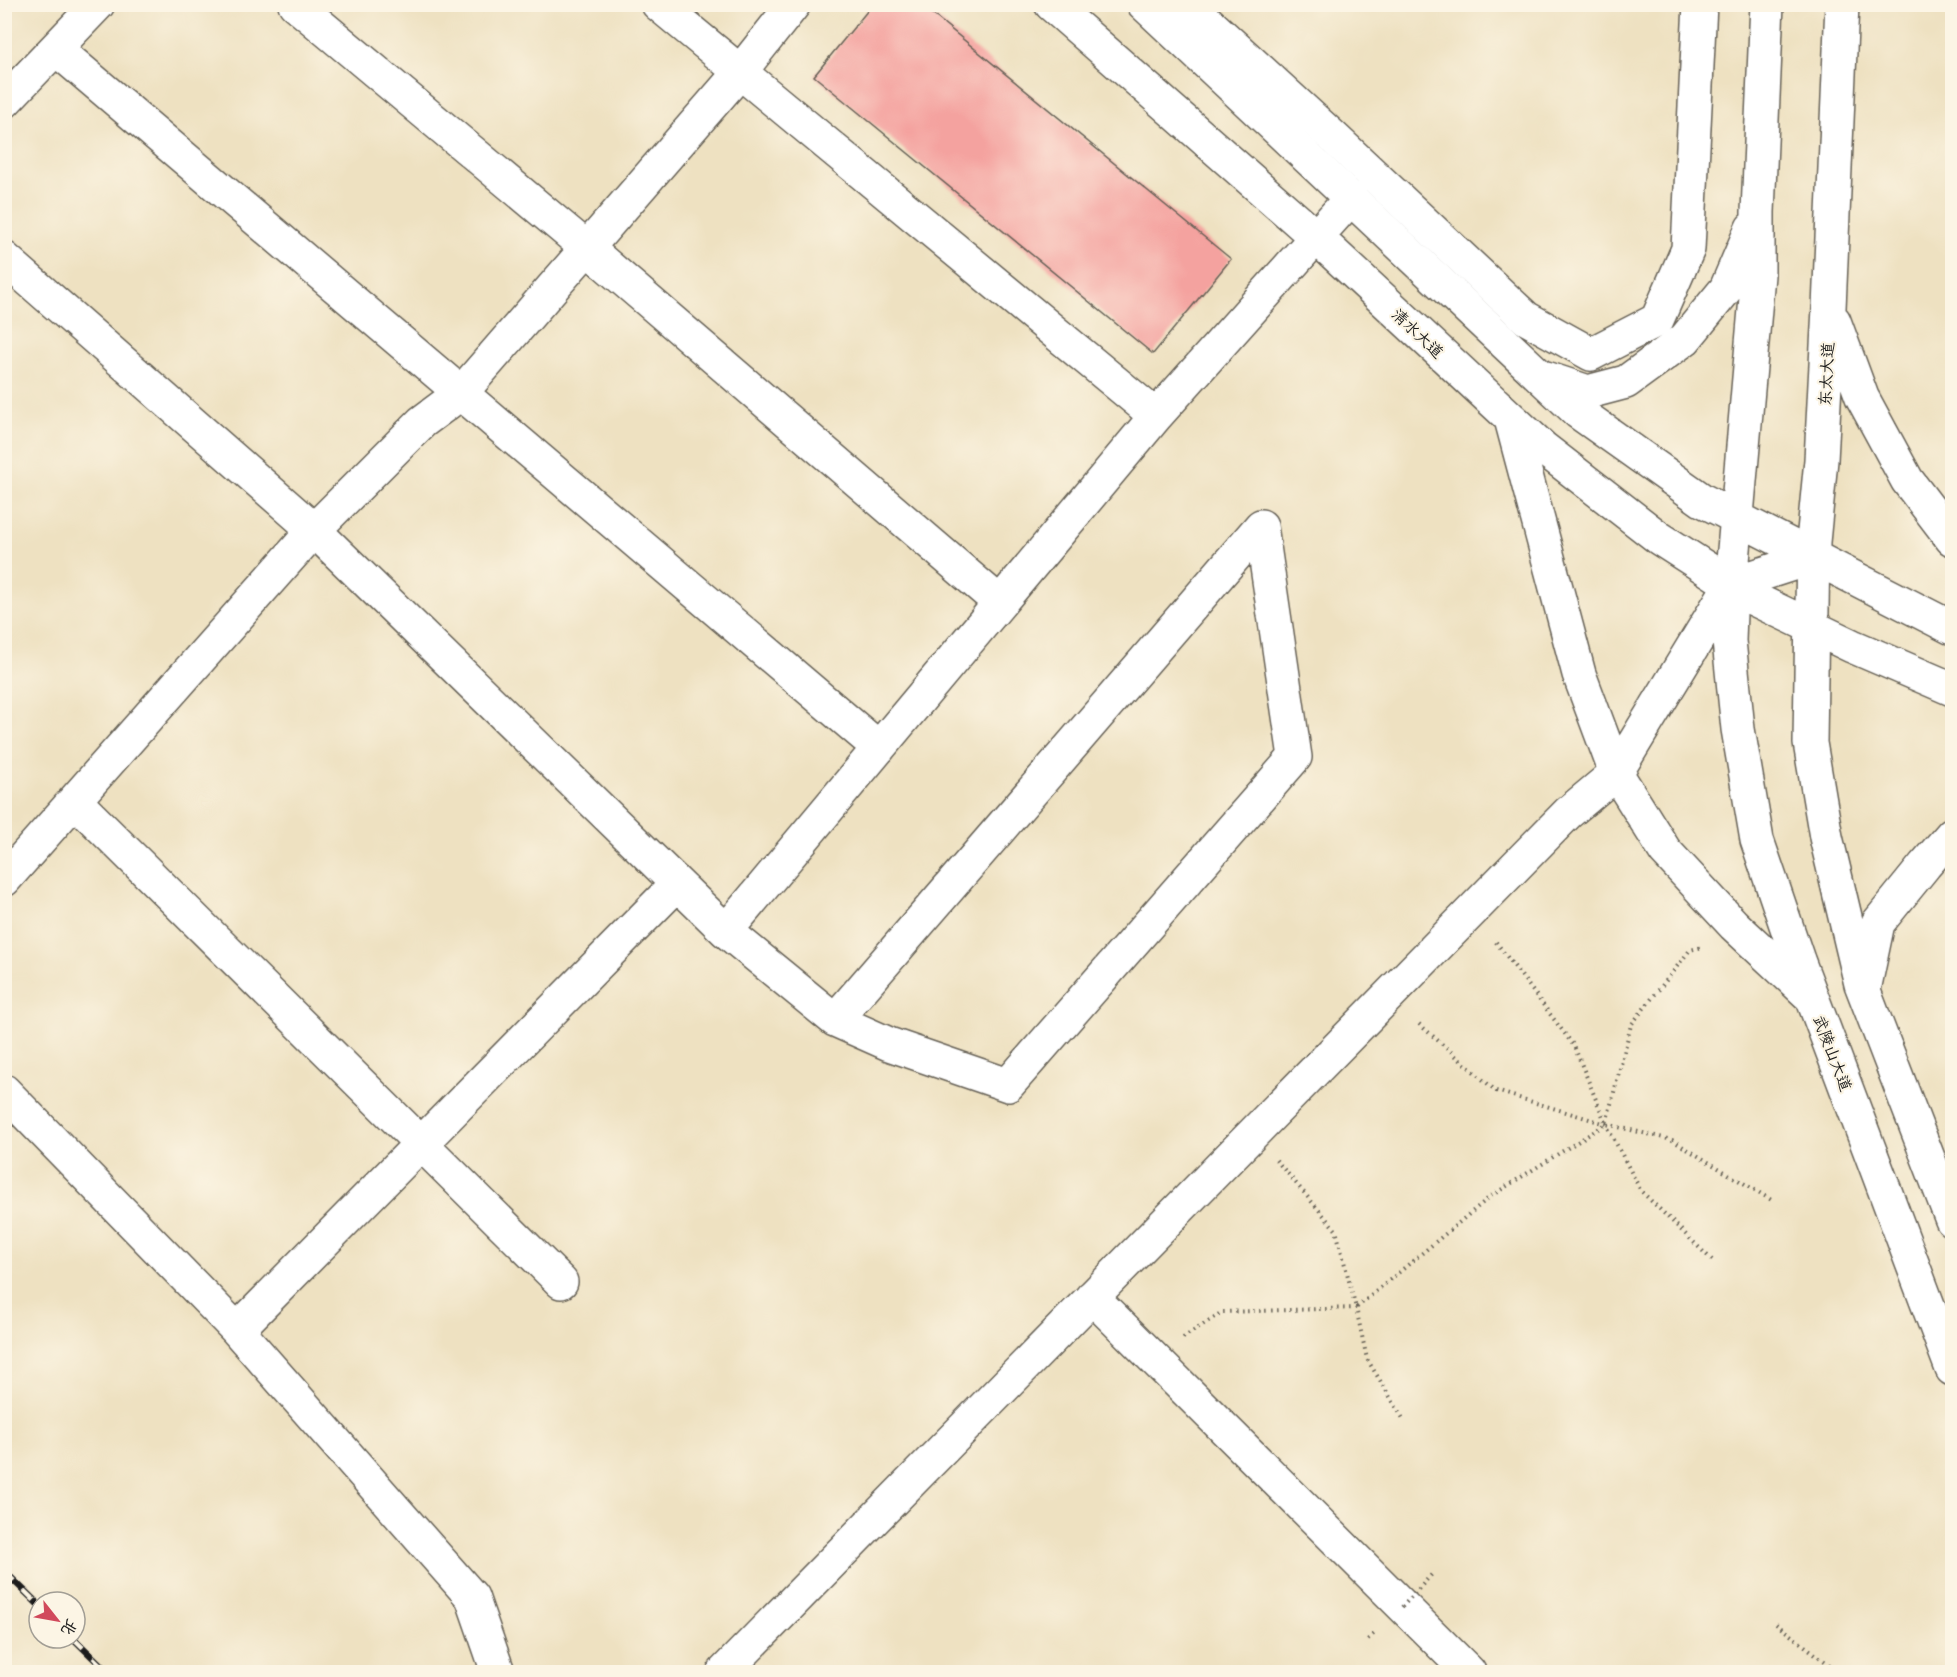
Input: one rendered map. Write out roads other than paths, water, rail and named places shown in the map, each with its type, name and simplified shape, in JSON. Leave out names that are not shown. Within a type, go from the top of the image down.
[{"type":"street","points":[[4,102],[99,4]]},
{"type":"street","points":[[295,4],[588,249],[1000,603]]},
{"type":"street","points":[[658,4],[1156,416]]},
{"type":"street","points":[[4,880],[314,530],[422,422],[461,393],[740,72],[794,4]]},
{"type":"street","name":"清水大道","points":[[1051,4],[1316,237],[1543,448],[1659,538],[1754,599],[1852,646],[1953,689]]},
{"type":"street","points":[[1144,4],[1578,411],[1702,500],[1953,628]]},
{"type":"street","points":[[1188,4],[1526,318],[1591,354],[1657,320],[1688,249],[1700,4]]},
{"type":"street","points":[[724,1672],[1568,813],[1616,773],[1731,584],[1758,275],[1758,212],[1767,4]]},
{"type":"street","name":"东太大道","points":[[1842,4],[1829,308],[1811,626],[1810,743],[1826,837],[1863,993]]},
{"type":"street","points":[[56,49],[879,748]]},
{"type":"street","points":[[726,931],[1156,416],[1351,198]]},
{"type":"street","points":[[1540,376],[1588,392],[1626,382],[1685,339],[1726,289],[1758,212]]},
{"type":"street","points":[[4,258],[314,530],[726,931],[835,1020],[890,1044],[1008,1085],[1295,757],[1261,526],[835,1020]]},
{"type":"street","points":[[1829,308],[1862,397],[1907,480],[1953,540]]},
{"type":"street","points":[[1511,419],[1579,674],[1616,773],[1665,851],[1734,925],[1812,997]]},
{"type":"street","points":[[1731,584],[1814,557]]},
{"type":"street","name":"武陵山大道","points":[[1731,584],[1729,641],[1738,729],[1757,840],[1812,997],[1953,1369]]},
{"type":"street","points":[[75,801],[561,1282]]},
{"type":"street","points":[[1953,834],[1924,865],[1878,923],[1863,993],[1953,1220]]},
{"type":"street","points":[[237,1330],[677,884]]},
{"type":"street","points":[[4,1091],[237,1330],[472,1597],[498,1672]]},
{"type":"street","points":[[1092,1297],[1469,1672]]},
{"type":"railway","points":[[4,1571],[27,1593]]},
{"type":"railway","points":[[85,1650],[108,1672]]}]
